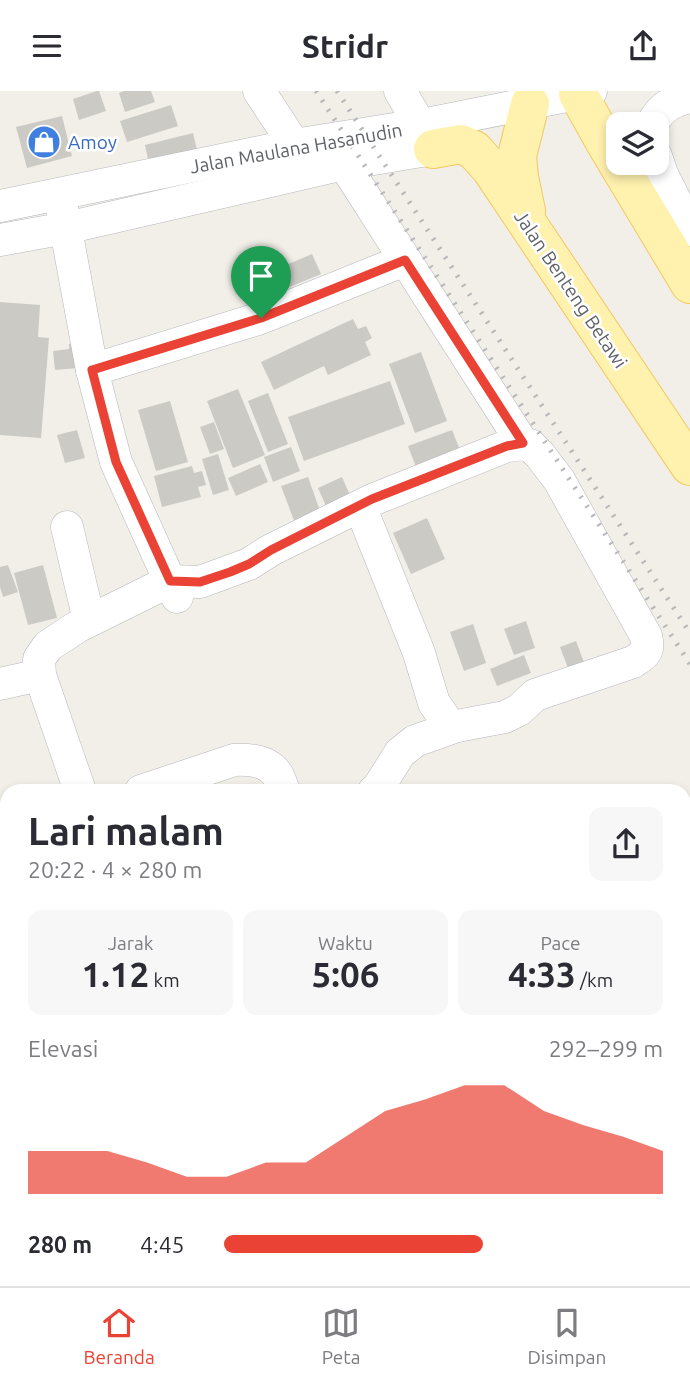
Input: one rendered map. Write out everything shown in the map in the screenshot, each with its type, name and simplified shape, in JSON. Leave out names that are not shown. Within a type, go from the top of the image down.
[{"type":"main road","points":[[585,92],[606,144],[690,284]]},
{"type":"main road","points":[[530,104],[517,156],[530,227]]},
{"type":"main road","name":"Jalan Benteng Betawi","points":[[426,137],[461,144],[474,150],[491,169],[690,466]]},
{"type":"street","points":[[259,91],[312,171]]},
{"type":"street","points":[[400,91],[426,137]]},
{"type":"street","name":"Jalan Maulana Hasanudin","points":[[0,240],[66,228],[344,164],[530,104],[585,92]]},
{"type":"street","points":[[660,112],[670,104],[690,97]]},
{"type":"street","name":"Jalan Maulana Hasanudin","points":[[0,206],[294,145],[426,137]]},
{"type":"street","points":[[344,164],[523,443]]},
{"type":"street","points":[[662,175],[690,230]]},
{"type":"street","points":[[59,193],[92,370],[116,462],[173,589]]},
{"type":"street","points":[[92,370],[261,318],[405,260]]},
{"type":"street","points":[[78,784],[40,675],[39,659],[48,646],[89,621],[249,564],[372,499],[507,446],[523,443],[530,445],[559,480],[637,619],[649,646],[646,653],[632,662],[535,695],[505,717],[457,726],[415,741],[400,753],[381,784]]},
{"type":"street","points":[[360,506],[419,653],[434,703],[448,723],[457,726]]},
{"type":"street","points":[[67,527],[89,621]]},
{"type":"street","points":[[0,684],[40,675]]},
{"type":"street","points":[[162,784],[234,760],[249,758],[266,765],[277,775],[281,784]]},
{"type":"building","points":[[97,91],[106,111],[79,120],[73,99]]},
{"type":"building","points":[[151,91],[155,102],[125,112],[119,93]]},
{"type":"building","points":[[171,105],[178,126],[127,142],[120,121]]},
{"type":"building","name":"Amoy","points":[[62,116],[72,156],[27,168],[16,127]]},
{"type":"building","points":[[193,133],[199,158],[150,169],[145,145]]},
{"type":"building","points":[[312,254],[321,274],[280,291],[285,302],[272,308],[258,277]]},
{"type":"building","points":[[0,302],[40,305],[38,337],[49,338],[41,438],[0,435]]},
{"type":"building","points":[[353,319],[358,329],[366,326],[372,338],[365,342],[371,355],[328,375],[324,366],[274,390],[261,362]]},
{"type":"building","points":[[86,342],[89,367],[55,370],[53,351],[69,349],[69,344]]},
{"type":"building","points":[[421,352],[447,421],[415,433],[389,364]]},
{"type":"building","points":[[390,381],[405,424],[304,461],[288,417]]},
{"type":"building","points":[[238,389],[265,455],[233,468],[207,401]]},
{"type":"building","points":[[268,393],[288,444],[268,452],[248,401]]},
{"type":"building","points":[[170,401],[188,462],[156,471],[138,410]]},
{"type":"building","points":[[214,422],[224,449],[210,454],[200,427]]},
{"type":"building","points":[[77,430],[85,458],[65,463],[57,435]]},
{"type":"building","points":[[452,430],[460,450],[416,467],[408,446]]},
{"type":"building","points":[[291,447],[300,471],[273,482],[264,457]]},
{"type":"building","points":[[218,454],[229,490],[213,495],[202,459]]},
{"type":"building","points":[[260,464],[268,482],[236,496],[228,478]]},
{"type":"building","points":[[192,466],[194,473],[202,471],[206,485],[198,487],[201,497],[162,507],[154,476]]},
{"type":"building","points":[[308,477],[324,522],[298,531],[281,486]]},
{"type":"building","points":[[342,477],[355,507],[331,517],[318,488]]},
{"type":"building","points":[[427,518],[445,559],[411,574],[393,533]]},
{"type":"building","points":[[8,565],[18,592],[3,597],[0,567]]},
{"type":"building","points":[[43,565],[57,618],[28,625],[14,573]]},
{"type":"building","points":[[526,621],[535,648],[514,655],[504,629]]},
{"type":"building","points":[[473,624],[486,663],[464,671],[450,632]]},
{"type":"building","points":[[576,641],[587,670],[571,676],[560,647]]},
{"type":"building","points":[[524,655],[531,673],[497,686],[490,669]]},
{"type":"railway","points":[[316,91],[690,664]]},
{"type":"railway","points":[[337,91],[690,633]]},
{"type":"place","name":"Amoy","points":[[44,142]]},
{"type":"route","points":[[405,260],[523,443],[507,446],[372,499],[230,572],[200,582],[170,581],[116,462],[92,370],[261,318],[405,260]]}]
